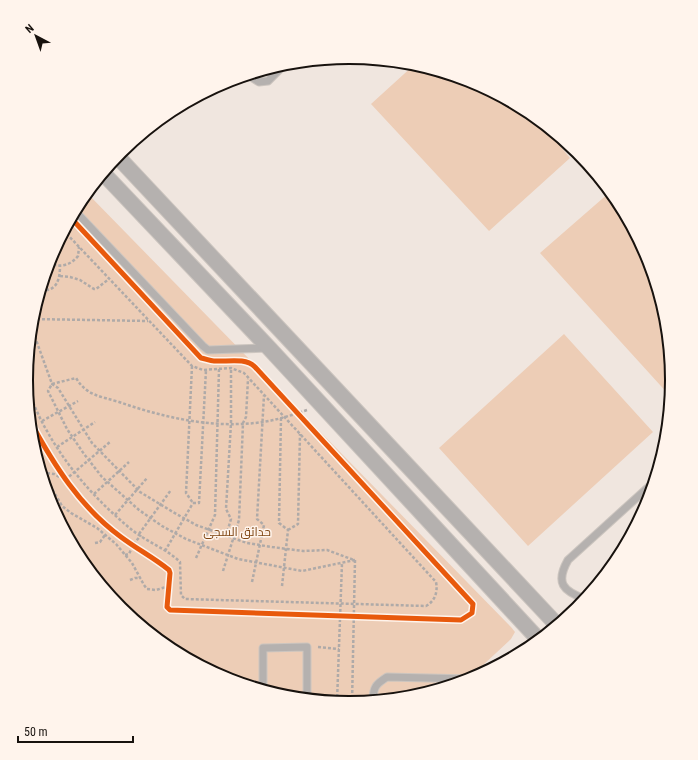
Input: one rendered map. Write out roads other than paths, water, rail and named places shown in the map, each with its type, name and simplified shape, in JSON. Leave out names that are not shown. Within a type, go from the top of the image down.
[{"type":"street","points":[[122,161],[553,621]]},
{"type":"street","points":[[107,177],[269,348],[535,636]]},
{"type":"street","points":[[518,618],[528,621],[535,619],[537,613],[536,603]]},
{"type":"lane","points":[[254,79],[259,82],[268,81],[276,73]]},
{"type":"lane","points":[[79,215],[208,350],[269,348]]},
{"type":"lane","points":[[578,597],[568,592],[564,587],[562,576],[565,565],[572,555],[645,490]]},
{"type":"lane","points":[[263,684],[263,648],[307,647],[307,693]]},
{"type":"lane","points":[[374,695],[375,686],[380,681],[387,678],[452,679]]},
{"type":"park label","name":"حدائق السجى","points":[[237,532]]}]
